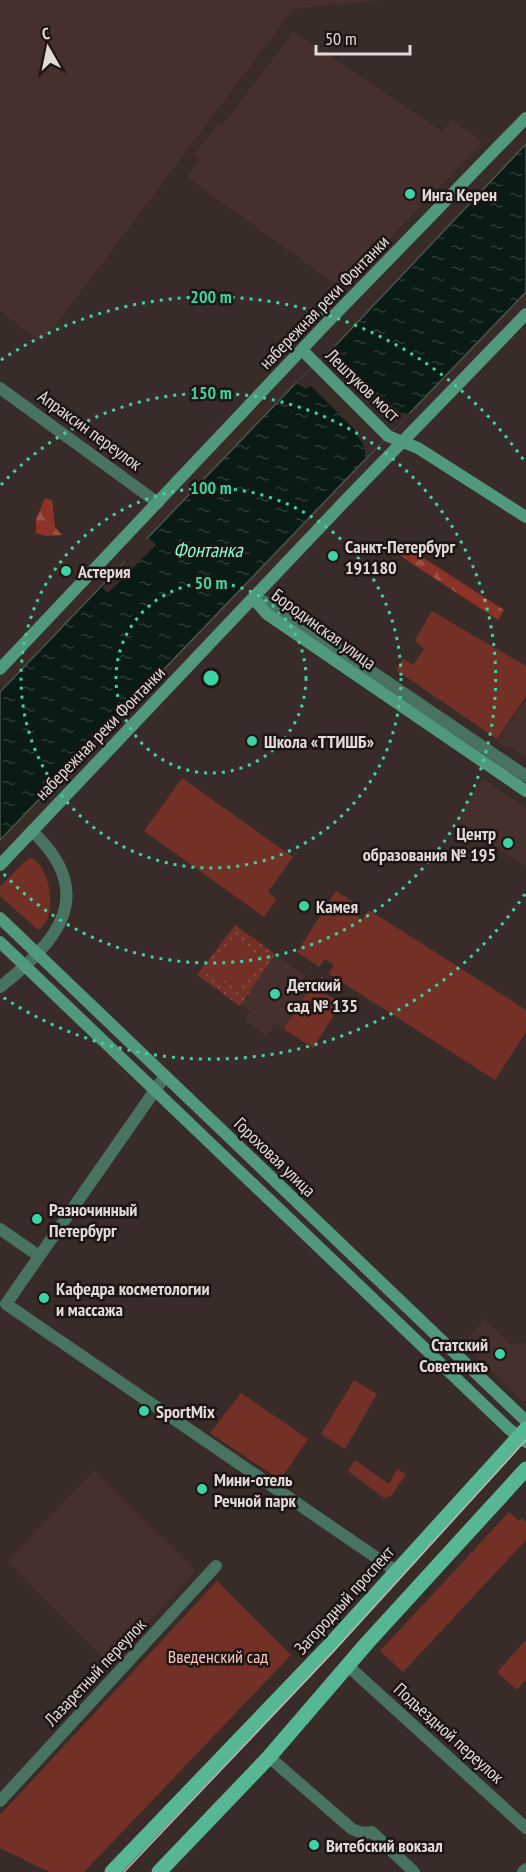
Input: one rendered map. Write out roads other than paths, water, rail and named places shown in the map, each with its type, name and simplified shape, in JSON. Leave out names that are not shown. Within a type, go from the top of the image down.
[{"type":"main road","name":"набережная реки Фонтанки","points":[[0,669],[302,350],[526,118]]},
{"type":"main road","name":"набережная реки Фонтанки","points":[[0,864],[526,314]]},
{"type":"main road","name":"Лештуков мост","points":[[302,350],[388,436],[418,448],[526,517]]},
{"type":"main road","name":"Бородинская улица","points":[[253,598],[267,614],[526,791]]},
{"type":"main road","name":"Гороховая улица","points":[[0,918],[526,1421]]},
{"type":"main road","name":"Гороховая улица","points":[[0,942],[523,1436]]},
{"type":"main road","name":"Загородный проспект","points":[[112,1872],[296,1680],[523,1436]]},
{"type":"main road","points":[[159,1872],[269,1757],[347,1665],[526,1469]]},
{"type":"street","name":"Апраксин переулок","points":[[0,388],[158,502]]},
{"type":"street","name":"Бородинская улица","points":[[253,598],[274,604],[526,776]]},
{"type":"street","points":[[0,987],[24,966],[59,927],[65,912],[66,886],[56,859],[32,831]]},
{"type":"street","points":[[165,1076],[6,1304],[396,1571]]},
{"type":"street","points":[[0,1229],[39,1256]]},
{"type":"street","name":"Лазаретный переулок","points":[[0,1801],[216,1566]]},
{"type":"street","name":"Подъездной переулок","points":[[347,1665],[526,1828]]},
{"type":"street","points":[[269,1757],[311,1796],[352,1829],[362,1833],[372,1832],[414,1872]]},
{"type":"street","points":[[523,1872],[526,1869]]},
{"type":"water","name":"Фонтанка","points":[[526,144],[526,292],[0,840],[0,692],[293,386],[337,344]]},
{"type":"tram line","points":[[124,1872],[333,1652],[526,1440]]},
{"type":"place","name":"Инга Керен","points":[[410,194]]},
{"type":"place","name":"Санкт-Петербург 191180","points":[[333,556]]},
{"type":"place","name":"Астерия","points":[[66,571]]},
{"type":"place","name":"Школа «ТТИШБ»","points":[[252,741]]},
{"type":"place","name":"Центр образования № 195","points":[[508,843]]},
{"type":"place","name":"Камея","points":[[304,906]]},
{"type":"place","name":"Детский сад № 135","points":[[275,994]]},
{"type":"place","name":"Разночинный Петербург","points":[[37,1219]]},
{"type":"place","name":"Кафедра косметологии и массажа","points":[[44,1298]]},
{"type":"place","name":"Статский Советникъ","points":[[500,1354]]},
{"type":"place","name":"SportMix","points":[[144,1411]]},
{"type":"place","name":"Мини-отель Речной парк","points":[[202,1489]]},
{"type":"place","name":"Витебский вокзал","points":[[314,1845]]},
{"type":"park label","name":"Введенский сад","points":[[218,1656]]}]
